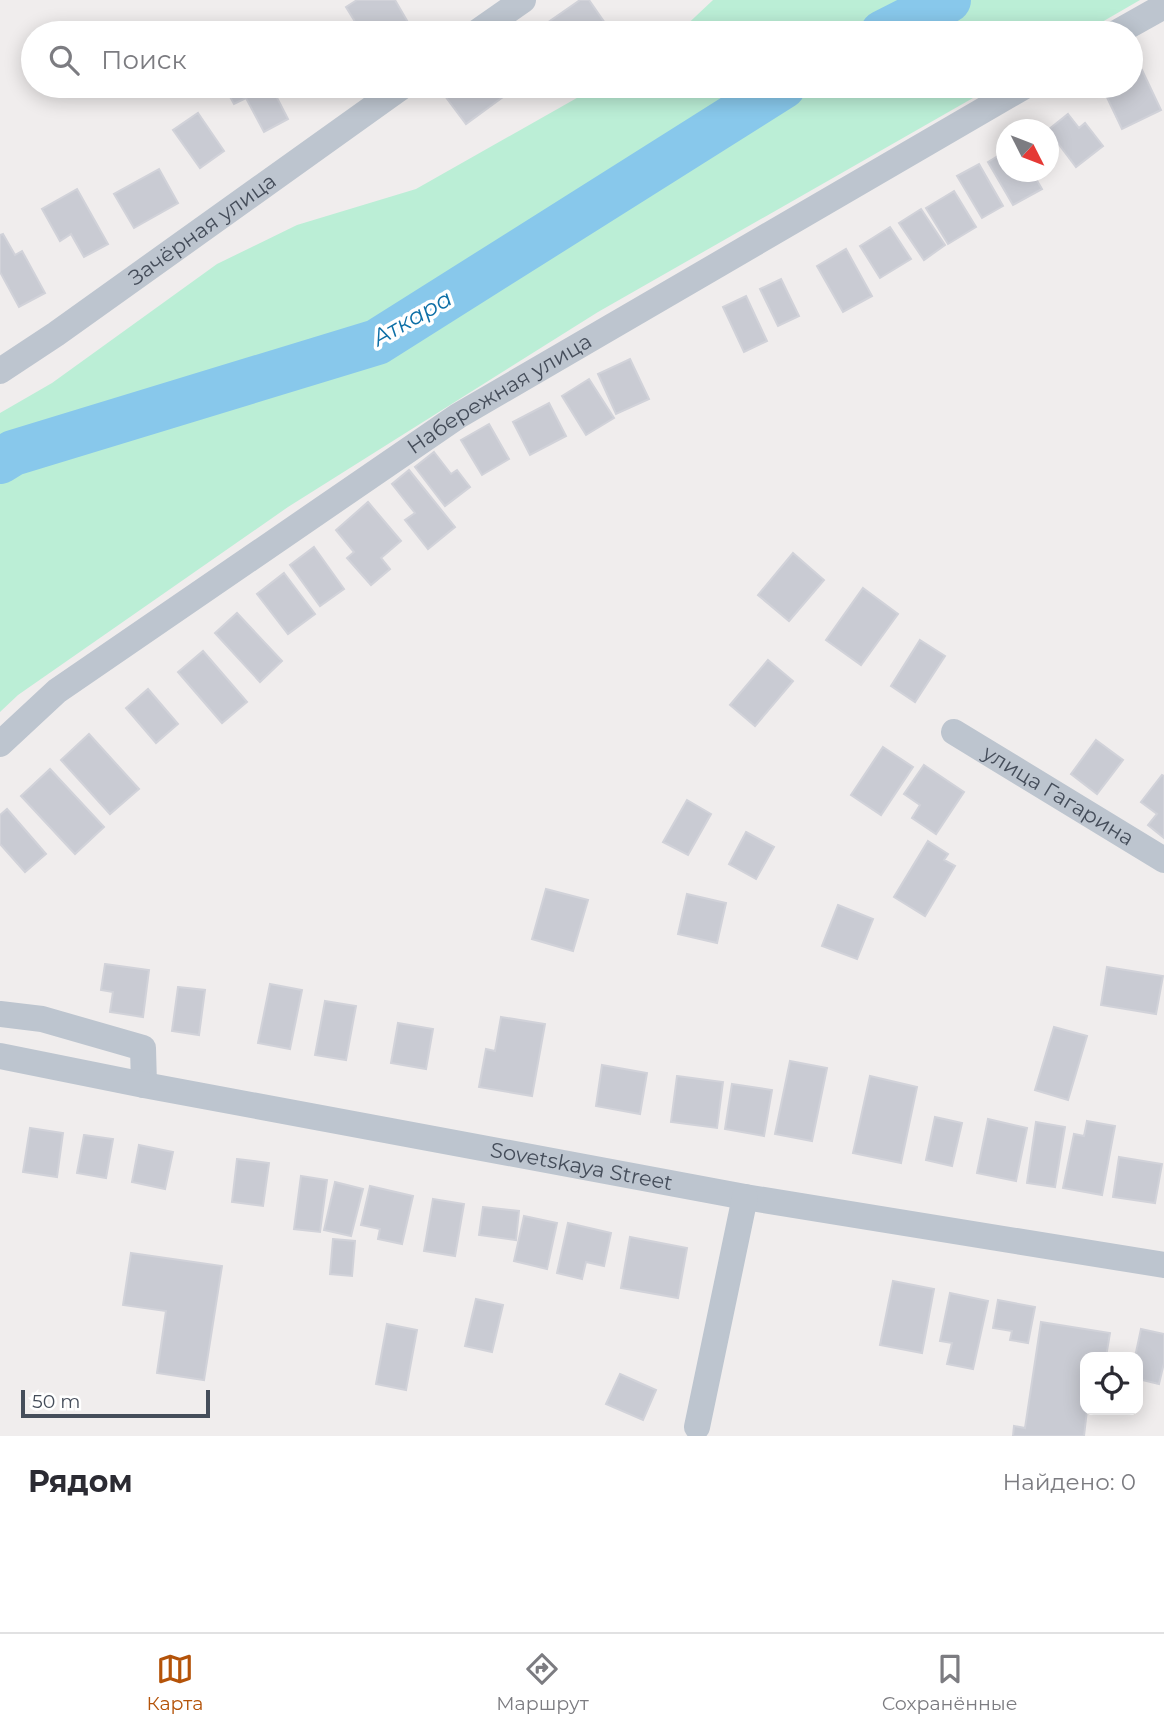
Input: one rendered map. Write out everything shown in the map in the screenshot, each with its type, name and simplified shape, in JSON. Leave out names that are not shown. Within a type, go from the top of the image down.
[{"type":"street","points":[[493,21],[523,0]]},
{"type":"street","points":[[1137,21],[1164,6]]},
{"type":"street","name":"Зачёрная улица","points":[[0,371],[56,334],[386,98]]},
{"type":"street","name":"Набережная улица","points":[[0,744],[57,691],[458,416],[1004,98]]},
{"type":"street","name":"улица Гагарина","points":[[954,732],[1164,860]]},
{"type":"street","points":[[0,1014],[42,1019],[143,1048],[144,1085]]},
{"type":"street","name":"Sovetskaya Street","points":[[0,1056],[745,1197],[1164,1265]]},
{"type":"street","points":[[694,1433],[745,1197]]},
{"type":"green space","points":[[713,0],[1140,0],[1104,21],[691,21]]},
{"type":"green space","points":[[577,98],[973,98],[598,312],[288,507],[18,695],[0,712],[0,413],[52,383],[217,264],[297,225],[416,189]]},
{"type":"building","points":[[357,0],[395,0],[407,21],[355,21],[346,7]]},
{"type":"building","points":[[580,0],[589,0],[604,21],[550,21]]},
{"type":"building","points":[[1143,72],[1161,110],[1122,129],[1107,98],[1143,98]]},
{"type":"building","points":[[231,98],[246,98],[234,104]]},
{"type":"building","points":[[246,98],[277,98],[288,119],[264,132]]},
{"type":"building","points":[[446,98],[502,98],[466,124]]},
{"type":"building","points":[[198,113],[224,151],[200,168],[173,130]]},
{"type":"building","points":[[1068,114],[1079,128],[1085,123],[1103,146],[1076,167],[1059,145],[1059,121]]},
{"type":"building","points":[[996,157],[996,176],[988,162]]},
{"type":"building","points":[[979,164],[1003,206],[982,218],[957,176]]},
{"type":"building","points":[[159,169],[178,203],[134,228],[114,194]]},
{"type":"building","points":[[1000,182],[1038,182],[1042,189],[1013,205]]},
{"type":"building","points":[[77,189],[108,244],[84,257],[71,234],[60,241],[42,209]]},
{"type":"building","points":[[954,191],[976,227],[948,244],[926,208]]},
{"type":"building","points":[[921,209],[945,245],[924,260],[899,223]]},
{"type":"building","points":[[890,227],[911,259],[880,278],[860,246]]},
{"type":"building","points":[[3,234],[15,255],[22,251],[45,293],[19,307],[0,272],[0,235]]},
{"type":"building","points":[[846,249],[872,296],[843,312],[817,266]]},
{"type":"building","points":[[781,279],[799,316],[778,326],[760,289]]},
{"type":"building","points":[[746,296],[767,341],[744,352],[723,307]]},
{"type":"building","points":[[630,359],[649,399],[616,414],[598,374]]},
{"type":"building","points":[[589,379],[614,418],[586,435],[562,396]]},
{"type":"building","points":[[549,403],[566,436],[530,455],[513,422]]},
{"type":"building","points":[[489,424],[509,459],[482,475],[461,440]]},
{"type":"building","points":[[434,452],[451,474],[457,470],[470,487],[445,506],[415,467]]},
{"type":"building","points":[[409,470],[455,527],[428,549],[405,520],[415,513],[392,484]]},
{"type":"building","points":[[368,502],[401,541],[381,558],[390,569],[371,585],[347,558],[354,552],[336,530]]},
{"type":"building","points":[[314,547],[344,589],[320,606],[290,565]]},
{"type":"building","points":[[793,553],[824,580],[789,621],[758,595]]},
{"type":"building","points":[[284,573],[315,614],[288,634],[257,594]]},
{"type":"building","points":[[863,588],[898,614],[861,665],[826,640]]},
{"type":"building","points":[[237,613],[282,661],[260,682],[215,633]]},
{"type":"building","points":[[920,640],[945,656],[915,702],[891,686]]},
{"type":"building","points":[[203,651],[247,702],[222,723],[178,672]]},
{"type":"building","points":[[768,660],[793,681],[755,726],[730,705]]},
{"type":"building","points":[[148,689],[178,724],[156,743],[126,708]]},
{"type":"building","points":[[89,734],[139,789],[110,814],[61,760]]},
{"type":"building","points":[[1096,740],[1123,760],[1097,794],[1071,774]]},
{"type":"building","points":[[883,747],[913,767],[881,815],[851,795]]},
{"type":"building","points":[[924,765],[964,792],[936,834],[912,818],[920,805],[904,794]]},
{"type":"building","points":[[50,769],[104,827],[75,854],[21,796]]},
{"type":"building","points":[[1162,775],[1164,838],[1148,825],[1157,814],[1141,802]]},
{"type":"building","points":[[687,800],[711,814],[688,855],[663,842]]},
{"type":"building","points":[[7,809],[46,854],[25,872],[0,844],[0,815]]},
{"type":"building","points":[[746,832],[774,847],[756,879],[729,864]]},
{"type":"building","points":[[928,841],[948,854],[944,860],[955,866],[925,916],[894,897]]},
{"type":"building","points":[[546,889],[588,900],[573,951],[532,939]]},
{"type":"building","points":[[687,894],[726,903],[717,943],[678,934]]},
{"type":"building","points":[[838,905],[873,919],[857,959],[822,946]]},
{"type":"building","points":[[105,964],[149,970],[143,1017],[110,1012],[113,992],[101,990]]},
{"type":"building","points":[[1107,967],[1163,976],[1156,1014],[1101,1005]]},
{"type":"building","points":[[270,984],[302,990],[290,1049],[258,1043]]},
{"type":"building","points":[[178,987],[205,990],[199,1035],[172,1031]]},
{"type":"building","points":[[325,1001],[356,1006],[346,1060],[315,1055]]},
{"type":"building","points":[[501,1017],[545,1024],[532,1096],[479,1087],[486,1049],[495,1051]]},
{"type":"building","points":[[398,1023],[433,1029],[426,1069],[391,1063]]},
{"type":"building","points":[[1054,1027],[1087,1036],[1068,1100],[1035,1090]]},
{"type":"building","points":[[790,1061],[827,1068],[812,1141],[775,1134]]},
{"type":"building","points":[[602,1065],[647,1073],[640,1114],[596,1106]]},
{"type":"building","points":[[677,1076],[723,1082],[717,1128],[671,1122]]},
{"type":"building","points":[[870,1076],[917,1087],[901,1163],[853,1153]]},
{"type":"building","points":[[732,1084],[772,1090],[764,1136],[725,1129]]},
{"type":"building","points":[[935,1117],[962,1123],[952,1166],[926,1160]]},
{"type":"building","points":[[988,1119],[1027,1128],[1016,1181],[977,1173]]},
{"type":"building","points":[[1087,1121],[1115,1126],[1102,1195],[1063,1188],[1074,1134],[1084,1136]]},
{"type":"building","points":[[1036,1122],[1065,1127],[1055,1187],[1027,1183]]},
{"type":"building","points":[[30,1128],[63,1133],[57,1177],[23,1172]]},
{"type":"building","points":[[84,1135],[113,1139],[106,1178],[77,1173]]},
{"type":"building","points":[[139,1145],[173,1152],[165,1189],[132,1182]]},
{"type":"building","points":[[1119,1157],[1162,1164],[1155,1203],[1113,1197]]},
{"type":"building","points":[[237,1159],[269,1163],[263,1206],[232,1202]]},
{"type":"building","points":[[301,1176],[327,1180],[320,1232],[294,1229]]},
{"type":"building","points":[[335,1182],[363,1189],[351,1236],[324,1230]]},
{"type":"building","points":[[370,1186],[413,1196],[402,1244],[378,1239],[380,1229],[361,1225]]},
{"type":"building","points":[[433,1199],[464,1204],[455,1256],[424,1251]]},
{"type":"building","points":[[483,1207],[519,1211],[516,1240],[479,1235]]},
{"type":"building","points":[[524,1216],[557,1223],[547,1269],[514,1261]]},
{"type":"building","points":[[568,1223],[611,1233],[604,1266],[586,1262],[582,1279],[557,1273]]},
{"type":"building","points":[[630,1237],[687,1248],[678,1298],[621,1288]]},
{"type":"building","points":[[333,1239],[355,1241],[352,1276],[330,1274]]},
{"type":"building","points":[[131,1253],[222,1266],[204,1380],[157,1373],[166,1311],[123,1305]]},
{"type":"building","points":[[893,1281],[934,1289],[922,1353],[880,1345]]},
{"type":"building","points":[[950,1293],[988,1301],[973,1369],[947,1364],[952,1343],[940,1341]]},
{"type":"building","points":[[476,1299],[503,1305],[492,1352],[465,1346]]},
{"type":"building","points":[[998,1300],[1035,1307],[1028,1343],[1010,1340],[1012,1331],[993,1328]]},
{"type":"building","points":[[1041,1322],[1110,1333],[1107,1352],[1080,1352],[1080,1415],[1086,1415],[1084,1436],[1013,1436],[1014,1426],[1025,1428]]},
{"type":"building","points":[[387,1324],[417,1330],[406,1390],[376,1384]]},
{"type":"building","points":[[1141,1329],[1164,1334],[1164,1363],[1159,1384],[1143,1380],[1143,1352],[1136,1352]]},
{"type":"building","points":[[620,1374],[656,1390],[643,1420],[606,1404]]},
{"type":"waterway","name":"Аткара","points":[[907,21],[948,0]]},
{"type":"waterway","name":"Аткара","points":[[0,461],[13,453],[377,342],[764,98]]}]
